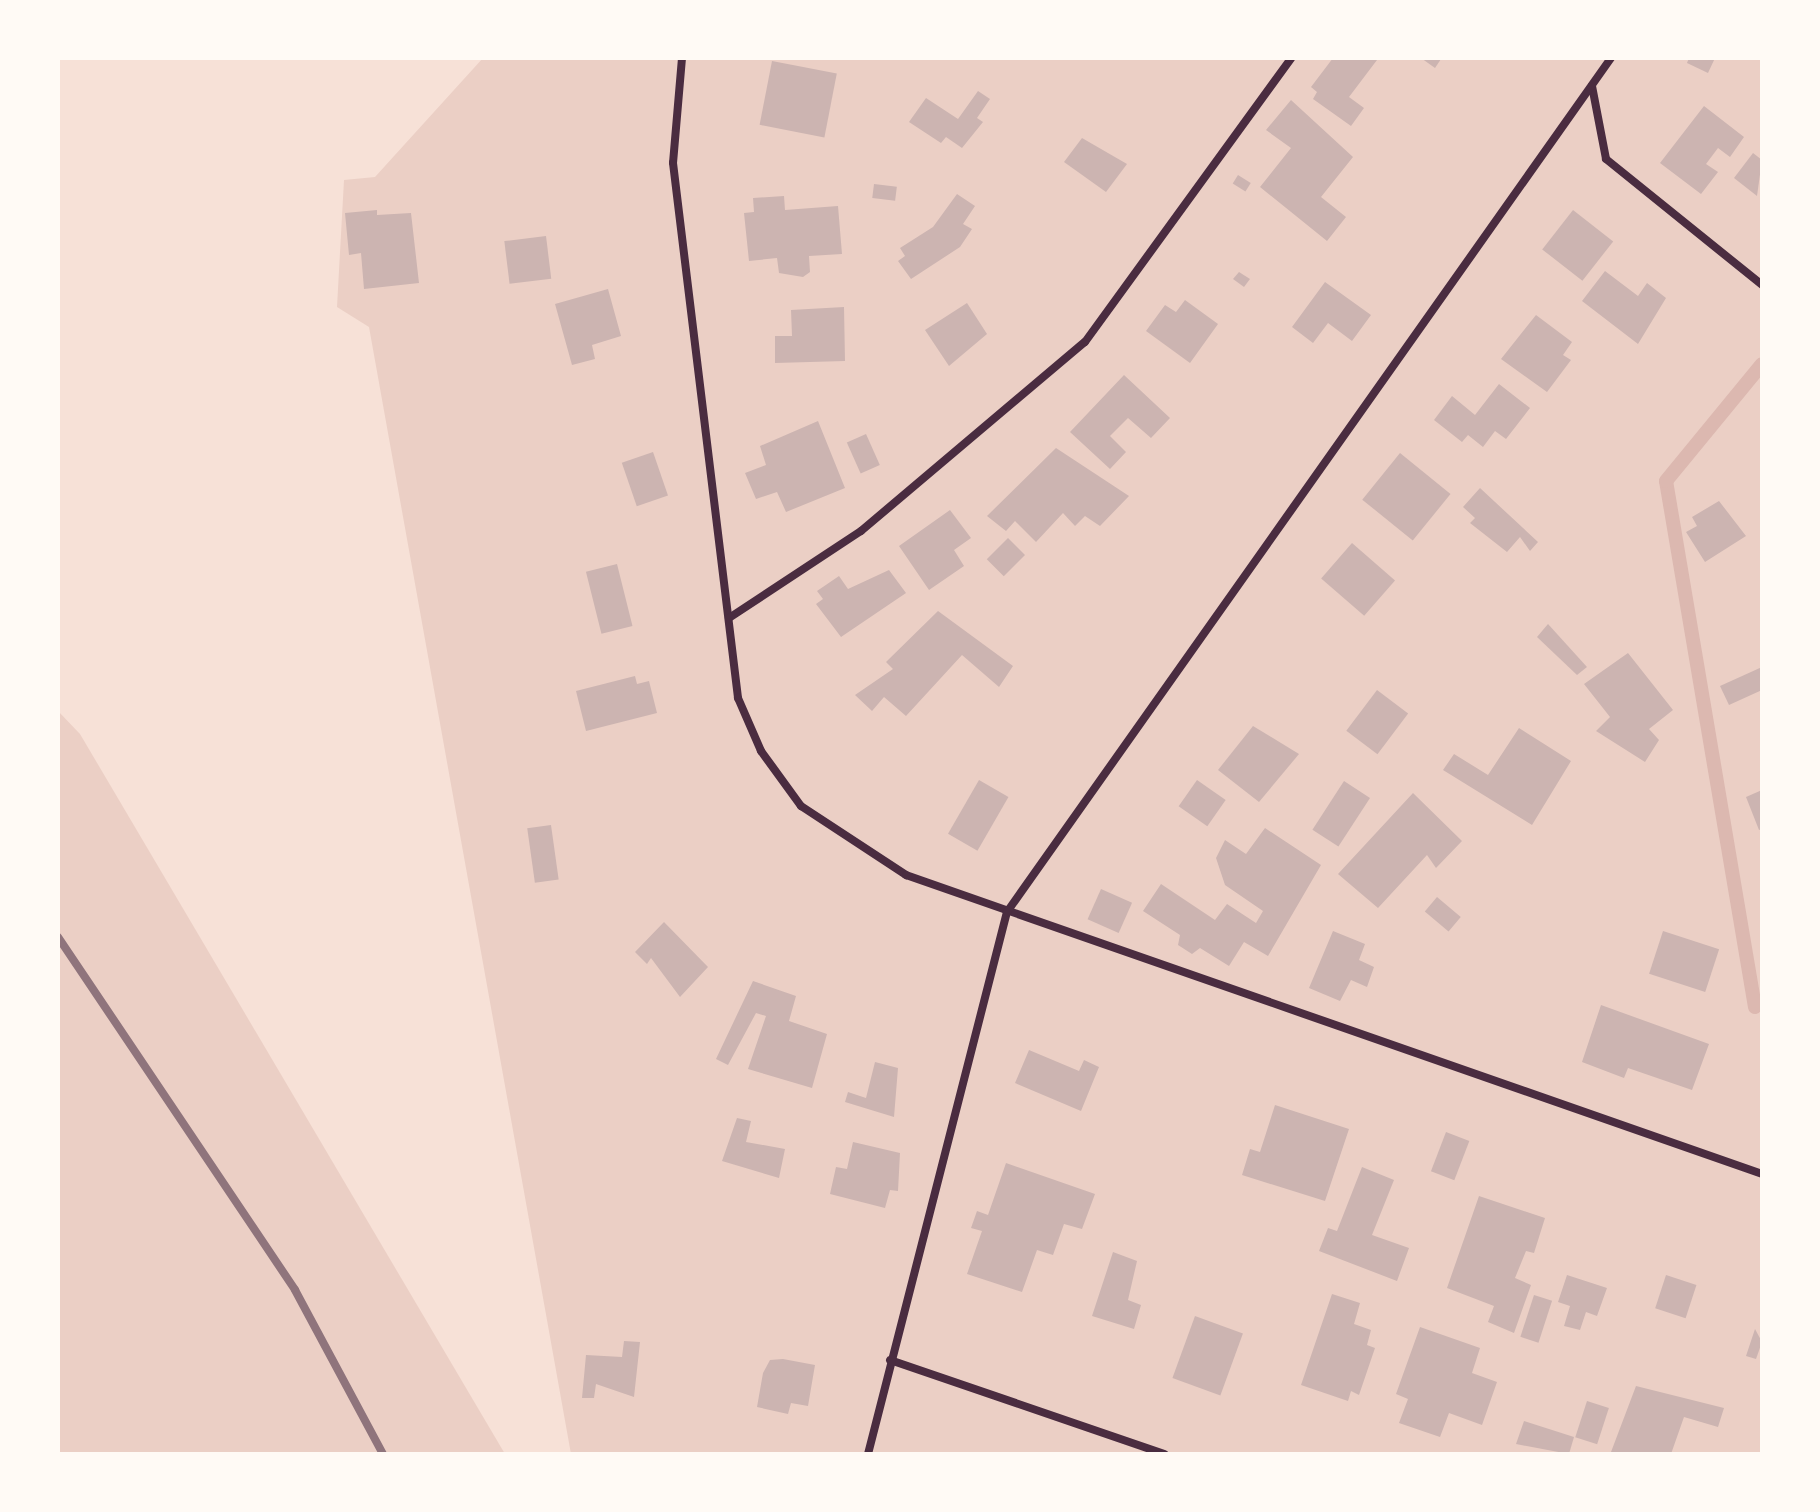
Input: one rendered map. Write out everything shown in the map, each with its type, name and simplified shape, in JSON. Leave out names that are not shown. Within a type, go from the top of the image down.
[{"type":"lane","points":[[682,58],[673,164],[738,698],[761,751],[802,806],[906,875],[1762,1174]]},
{"type":"lane","points":[[729,618],[861,531],[1085,342],[1292,58]]},
{"type":"lane","points":[[868,1454],[1007,912],[1611,58]]},
{"type":"lane","points":[[1592,85],[1606,159],[1762,285]]},
{"type":"lane","points":[[890,1360],[1164,1454]]},
{"type":"shaded area","points":[[483,58],[1762,58],[1762,1454],[571,1454],[369,327],[337,307],[344,180],[375,177]]},
{"type":"shaded area","points":[[58,711],[80,734],[505,1454],[58,1454]]},
{"type":"building","points":[[1333,58],[1377,60],[1349,97],[1364,108],[1351,126],[1313,99],[1317,92],[1311,87]]},
{"type":"building","points":[[1421,58],[1439,58],[1441,59],[1435,68]]},
{"type":"building","points":[[1689,58],[1715,58],[1708,73],[1687,63]]},
{"type":"building","points":[[772,61],[837,74],[824,137],[760,125]]},
{"type":"building","points":[[978,91],[990,99],[977,118],[983,122],[962,148],[946,137],[941,143],[909,122],[926,98],[958,119]]},
{"type":"building","points":[[1291,100],[1353,157],[1321,197],[1346,217],[1327,241],[1260,187],[1291,148],[1266,130]]},
{"type":"building","points":[[1704,106],[1744,137],[1730,157],[1718,148],[1706,164],[1718,172],[1701,194],[1660,163]]},
{"type":"building","points":[[1082,138],[1127,164],[1106,192],[1064,162]]},
{"type":"building","points":[[1753,153],[1762,160],[1757,196],[1734,178]]},
{"type":"building","points":[[1238,175],[1251,183],[1245,191],[1233,183]]},
{"type":"building","points":[[874,184],[897,187],[895,201],[872,198]]},
{"type":"building","points":[[957,194],[975,206],[963,224],[972,229],[960,247],[911,279],[898,261],[905,256],[900,248],[933,227]]},
{"type":"building","points":[[784,196],[785,210],[838,206],[842,254],[809,256],[810,272],[803,277],[779,273],[777,258],[749,261],[744,213],[754,212],[753,198]]},
{"type":"building","points":[[377,210],[377,215],[411,213],[419,283],[364,289],[361,253],[349,255],[345,213]]},
{"type":"building","points":[[1573,210],[1613,241],[1582,281],[1542,249]]},
{"type":"building","points":[[546,236],[551,279],[510,284],[504,241]]},
{"type":"building","points":[[1605,271],[1638,296],[1647,283],[1666,298],[1638,344],[1582,301]]},
{"type":"building","points":[[1239,272],[1250,279],[1244,287],[1233,279]]},
{"type":"building","points":[[1325,282],[1371,315],[1352,341],[1328,323],[1313,343],[1292,327]]},
{"type":"building","points":[[608,289],[621,336],[592,345],[595,359],[572,365],[555,304]]},
{"type":"building","points":[[1185,300],[1218,324],[1190,363],[1146,331],[1165,305],[1176,312]]},
{"type":"building","points":[[967,303],[987,334],[949,366],[925,330]]},
{"type":"building","points":[[844,307],[845,361],[775,363],[775,336],[792,336],[791,310]]},
{"type":"building","points":[[1536,315],[1572,342],[1563,355],[1571,360],[1547,392],[1501,359]]},
{"type":"building","points":[[1124,375],[1170,418],[1151,438],[1128,418],[1110,436],[1126,452],[1110,469],[1070,432]]},
{"type":"building","points":[[1499,384],[1530,408],[1506,439],[1495,431],[1483,447],[1468,435],[1462,442],[1434,420],[1452,396],[1475,415]]},
{"type":"building","points":[[818,421],[845,488],[786,512],[777,492],[756,499],[745,473],[766,465],[760,446]]},
{"type":"building","points":[[866,434],[880,465],[861,474],[847,443]]},
{"type":"building","points":[[1056,448],[1129,496],[1100,526],[1085,516],[1075,526],[1063,513],[1036,542],[1015,521],[1006,531],[987,516]]},
{"type":"building","points":[[653,452],[668,495],[637,506],[622,463]]},
{"type":"building","points":[[1400,453],[1451,494],[1413,541],[1362,500]]},
{"type":"building","points":[[1480,488],[1538,542],[1530,551],[1520,537],[1507,552],[1470,523],[1475,518],[1463,507]]},
{"type":"building","points":[[1719,501],[1746,536],[1705,562],[1686,532],[1697,526],[1692,517]]},
{"type":"building","points":[[950,510],[971,538],[954,550],[964,566],[929,590],[899,546]]},
{"type":"building","points":[[1008,538],[1025,555],[1004,576],[987,559]]},
{"type":"building","points":[[1352,543],[1395,580],[1364,616],[1321,578]]},
{"type":"building","points":[[617,564],[632,626],[601,634],[586,572]]},
{"type":"building","points":[[889,570],[906,593],[841,637],[816,604],[823,599],[817,591],[839,576],[848,589]]},
{"type":"building","points":[[938,611],[1013,666],[999,687],[962,655],[906,716],[884,697],[872,711],[855,695],[893,669],[886,662]]},
{"type":"building","points":[[1548,624],[1587,667],[1577,675],[1537,637]]},
{"type":"building","points":[[1628,653],[1673,710],[1649,729],[1659,740],[1645,762],[1596,731],[1610,717],[1584,684]]},
{"type":"building","points":[[1762,667],[1762,690],[1729,705],[1720,686]]},
{"type":"building","points":[[635,676],[637,684],[649,681],[657,713],[586,731],[576,691]]},
{"type":"building","points":[[1377,690],[1408,713],[1377,754],[1346,731]]},
{"type":"building","points":[[1253,726],[1299,754],[1259,802],[1218,770]]},
{"type":"building","points":[[1519,728],[1571,761],[1532,825],[1443,770],[1454,754],[1488,775]]},
{"type":"building","points":[[979,780],[1008,797],[977,851],[948,834]]},
{"type":"building","points":[[1197,780],[1226,800],[1207,826],[1179,806]]},
{"type":"building","points":[[1344,781],[1370,798],[1338,847],[1312,830]]},
{"type":"building","points":[[1762,790],[1762,829],[1759,830],[1746,797]]},
{"type":"building","points":[[1413,793],[1462,841],[1436,868],[1427,855],[1378,908],[1338,874]]},
{"type":"building","points":[[551,825],[559,879],[535,883],[527,828]]},
{"type":"building","points":[[1265,828],[1321,865],[1268,956],[1244,942],[1229,966],[1200,948],[1192,954],[1178,945],[1180,935],[1143,911],[1161,884],[1215,920],[1227,904],[1256,923],[1263,911],[1225,885],[1216,858],[1225,840],[1246,854]]},
{"type":"building","points":[[1101,889],[1132,903],[1119,933],[1088,919]]},
{"type":"building","points":[[1437,897],[1461,917],[1449,931],[1425,912]]},
{"type":"building","points":[[664,922],[708,967],[680,997],[651,958],[647,964],[635,952]]},
{"type":"building","points":[[1333,931],[1365,944],[1359,960],[1374,967],[1367,987],[1351,980],[1340,1001],[1309,988]]},
{"type":"building","points":[[1663,931],[1719,949],[1705,992],[1649,974]]},
{"type":"building","points":[[753,981],[796,996],[789,1021],[827,1034],[812,1088],[748,1069],[766,1016],[756,1013],[728,1065],[716,1059]]},
{"type":"building","points":[[1601,1005],[1709,1044],[1692,1090],[1628,1068],[1624,1078],[1582,1062]]},
{"type":"building","points":[[1029,1050],[1079,1071],[1084,1060],[1099,1067],[1081,1111],[1015,1083]]},
{"type":"building","points":[[875,1062],[898,1068],[894,1117],[845,1102],[848,1092],[866,1098]]},
{"type":"building","points":[[1275,1105],[1349,1129],[1325,1201],[1242,1175],[1250,1149],[1260,1152]]},
{"type":"building","points":[[737,1118],[751,1121],[746,1142],[785,1149],[779,1178],[722,1161]]},
{"type":"building","points":[[1446,1132],[1469,1141],[1454,1180],[1431,1171]]},
{"type":"building","points":[[853,1142],[900,1153],[898,1191],[890,1190],[885,1208],[830,1194],[836,1167],[847,1169]]},
{"type":"building","points":[[1006,1163],[1095,1194],[1082,1229],[1064,1224],[1053,1255],[1037,1250],[1022,1292],[967,1274],[982,1231],[971,1228],[977,1211],[988,1215]]},
{"type":"building","points":[[1362,1167],[1394,1180],[1372,1235],[1409,1248],[1397,1281],[1319,1251],[1328,1228],[1337,1231]]},
{"type":"building","points":[[1479,1196],[1545,1218],[1534,1253],[1526,1251],[1515,1278],[1531,1285],[1514,1333],[1488,1322],[1494,1306],[1447,1288]]},
{"type":"building","points":[[1113,1252],[1137,1261],[1128,1300],[1141,1305],[1134,1329],[1092,1316]]},
{"type":"building","points":[[1567,1275],[1607,1288],[1597,1316],[1586,1312],[1580,1330],[1564,1326],[1570,1306],[1558,1302]]},
{"type":"building","points":[[1666,1275],[1696,1285],[1686,1318],[1655,1308]]},
{"type":"building","points":[[1332,1294],[1360,1303],[1354,1324],[1371,1330],[1367,1345],[1375,1348],[1359,1395],[1351,1391],[1348,1401],[1301,1385]]},
{"type":"building","points":[[1534,1295],[1552,1301],[1538,1343],[1520,1337]]},
{"type":"building","points":[[1195,1316],[1243,1333],[1220,1395],[1172,1378]]},
{"type":"building","points":[[1420,1327],[1480,1348],[1472,1373],[1497,1382],[1482,1425],[1449,1413],[1440,1437],[1399,1423],[1408,1399],[1396,1394]]},
{"type":"building","points":[[1755,1329],[1762,1342],[1756,1359],[1746,1356]]},
{"type":"building","points":[[624,1341],[640,1342],[634,1397],[596,1384],[594,1398],[582,1398],[586,1355],[622,1357]]},
{"type":"building","points":[[770,1360],[815,1365],[808,1406],[791,1403],[788,1414],[757,1407],[763,1373]]},
{"type":"building","points":[[1636,1386],[1724,1408],[1718,1427],[1684,1417],[1671,1454],[1611,1452]]},
{"type":"building","points":[[1587,1401],[1609,1408],[1597,1444],[1575,1437]]},
{"type":"building","points":[[1524,1421],[1574,1437],[1569,1454],[1516,1444]]},
{"type":"waterway","points":[[1755,1007],[1666,481],[1762,364]]},
{"type":"railway","points":[[58,937],[295,1290],[383,1454]]}]
